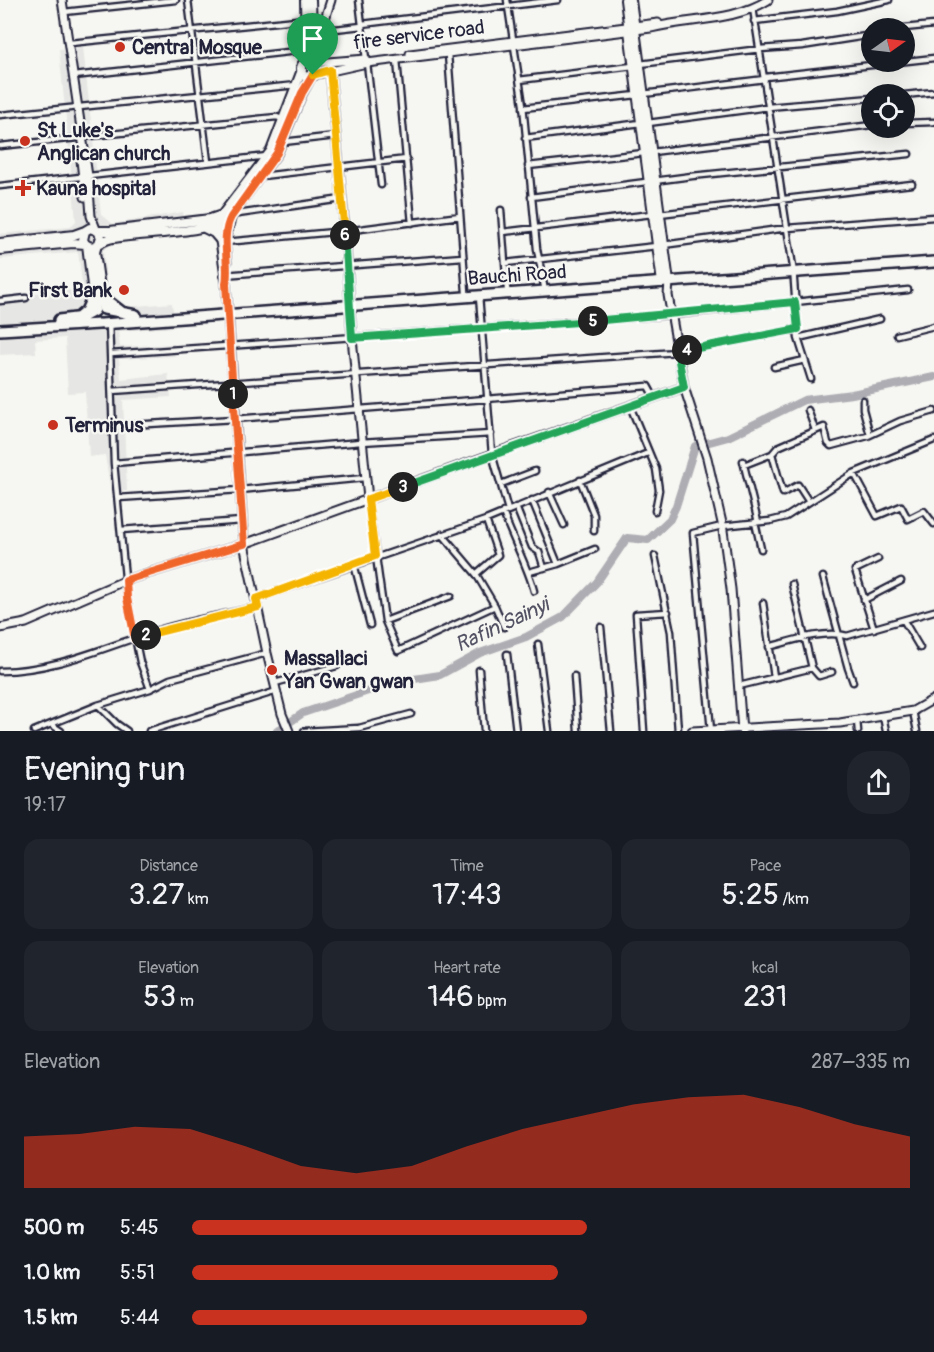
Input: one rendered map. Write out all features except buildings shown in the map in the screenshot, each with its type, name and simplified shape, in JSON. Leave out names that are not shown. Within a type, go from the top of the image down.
[{"type":"highway","name":"Bauchi Road","points":[[350,302],[479,296],[665,282],[934,257]]},
{"type":"highway","name":"Bauchi Road","points":[[793,270],[934,262]]},
{"type":"highway","name":"Bauchi Road","points":[[99,310],[127,315],[152,315],[544,286],[665,282]]},
{"type":"highway","points":[[78,318],[97,292],[127,315]]},
{"type":"highway","points":[[0,325],[78,318],[99,310]]},
{"type":"highway","points":[[99,310],[93,319],[104,323]]},
{"type":"highway","name":"Bauchi Road","points":[[0,330],[228,311]]},
{"type":"main road","points":[[223,240],[224,218],[283,142],[306,50],[305,0]]},
{"type":"main road","points":[[0,250],[73,243],[92,247],[113,238],[203,227],[224,218],[262,176],[287,121],[316,71],[312,41],[311,0]]},
{"type":"main road","points":[[626,0],[665,282]]},
{"type":"main road","points":[[631,0],[631,29]]},
{"type":"main road","points":[[303,66],[309,61],[314,63]]},
{"type":"main road","points":[[303,66],[306,75],[313,75]]},
{"type":"main road","points":[[0,243],[74,235],[86,230],[110,231],[224,218]]},
{"type":"main road","points":[[203,227],[223,240]]},
{"type":"main road","points":[[86,230],[83,237],[97,292]]},
{"type":"main road","points":[[97,230],[101,237],[95,252],[99,310]]},
{"type":"street","points":[[62,0],[70,43],[79,137],[91,216],[97,230]]},
{"type":"street","points":[[64,12],[176,0]]},
{"type":"street","points":[[188,0],[208,162]]},
{"type":"street","points":[[312,41],[322,25],[331,0]]},
{"type":"street","points":[[359,0],[381,185]]},
{"type":"street","points":[[322,25],[335,29],[507,3],[558,0]]},
{"type":"street","name":"fire service road","points":[[314,63],[367,61],[631,29],[727,15],[768,0]]},
{"type":"street","points":[[754,21],[837,11],[889,0]]},
{"type":"street","points":[[507,3],[523,108],[538,259],[544,286]]},
{"type":"street","points":[[757,4],[754,21],[765,78],[793,270],[798,338],[811,379]]},
{"type":"street","points":[[64,12],[76,106]]},
{"type":"street","points":[[70,43],[306,19]]},
{"type":"street","points":[[915,27],[934,25]]},
{"type":"street","points":[[519,80],[760,49],[801,46],[861,36]]},
{"type":"street","points":[[313,75],[367,61],[448,54],[512,43]]},
{"type":"street","points":[[74,76],[306,50]]},
{"type":"street","points":[[448,54],[466,292]]},
{"type":"street","points":[[523,108],[934,58]]},
{"type":"street","points":[[397,60],[412,223]]},
{"type":"street","points":[[330,70],[361,442],[385,621],[398,651],[495,606]]},
{"type":"street","points":[[0,115],[297,85]]},
{"type":"street","points":[[915,94],[934,92]]},
{"type":"street","points":[[525,138],[768,108],[861,99]]},
{"type":"street","points":[[0,146],[277,117],[287,121]]},
{"type":"street","points":[[915,123],[934,122]]},
{"type":"street","points":[[528,166],[861,126]]},
{"type":"street","points":[[283,142],[336,136]]},
{"type":"street","points":[[531,197],[777,167],[909,154]]},
{"type":"street","points":[[0,186],[271,157]]},
{"type":"street","points":[[262,176],[407,159]]},
{"type":"street","points":[[85,176],[86,230]]},
{"type":"street","points":[[502,232],[912,184]]},
{"type":"street","points":[[289,731],[282,714],[267,652],[244,544],[225,274],[224,218],[342,199]]},
{"type":"street","points":[[501,210],[507,289]]},
{"type":"street","points":[[223,240],[345,231],[460,216]]},
{"type":"street","points":[[505,263],[787,228],[934,217]]},
{"type":"street","points":[[225,274],[463,258]]},
{"type":"street","points":[[665,282],[684,387],[707,458],[722,526],[731,589],[742,730]]},
{"type":"street","points":[[111,354],[671,315],[908,291]]},
{"type":"street","points":[[479,296],[492,454],[517,549],[529,572],[534,591]]},
{"type":"street","points":[[0,301],[26,298]]},
{"type":"street","points":[[798,338],[880,319]]},
{"type":"street","points":[[104,323],[111,354],[114,463],[127,598],[140,663],[150,689]]},
{"type":"street","points":[[897,335],[934,326]]},
{"type":"street","points":[[112,391],[677,351],[798,329]]},
{"type":"street","points":[[774,367],[805,360]]},
{"type":"street","points":[[113,426],[235,419],[648,386],[654,397]]},
{"type":"street","points":[[0,628],[35,620],[126,580],[244,544],[684,387]]},
{"type":"street","points":[[863,400],[870,435]]},
{"type":"street","points":[[630,406],[656,469],[658,501],[655,512]]},
{"type":"street","points":[[808,410],[815,430]]},
{"type":"street","points":[[760,549],[743,463],[772,454],[778,447],[815,430],[825,428],[829,446],[870,435],[900,421],[934,411]]},
{"type":"street","points":[[114,463],[361,442],[490,434]]},
{"type":"street","points":[[711,730],[693,533],[722,526],[786,517],[854,473],[934,440]]},
{"type":"street","points":[[0,671],[32,670],[161,629],[257,603],[375,556],[486,520],[648,453]]},
{"type":"street","points":[[772,454],[783,493],[798,485],[809,502]]},
{"type":"street","points":[[501,484],[535,471]]},
{"type":"street","points":[[854,473],[877,516],[901,507],[908,519],[924,512],[934,524]]},
{"type":"street","points":[[118,498],[240,490],[365,478]]},
{"type":"street","points":[[580,480],[594,514],[594,531]]},
{"type":"street","points":[[549,492],[564,525]]},
{"type":"street","points":[[532,500],[558,564]]},
{"type":"street","points":[[516,507],[532,547],[539,552],[544,568]]},
{"type":"street","points":[[476,574],[498,555],[486,520]]},
{"type":"street","points":[[121,530],[242,521]]},
{"type":"street","points":[[442,534],[476,574],[495,606],[504,627]]},
{"type":"street","points":[[529,572],[558,564],[596,549]]},
{"type":"street","points":[[655,556],[668,612],[678,731]]},
{"type":"street","points":[[874,629],[855,570],[878,559]]},
{"type":"street","points":[[354,564],[370,625]]},
{"type":"street","points":[[823,577],[853,682]]},
{"type":"street","points":[[864,600],[901,581]]},
{"type":"street","points":[[792,584],[812,668],[819,676],[832,672]]},
{"type":"street","points":[[385,621],[451,596]]},
{"type":"street","points":[[763,603],[774,677]]},
{"type":"street","points":[[769,647],[838,633],[847,636],[934,611]]},
{"type":"street","points":[[644,731],[636,614],[668,612]]},
{"type":"street","points":[[904,621],[920,648]]},
{"type":"street","points":[[601,627],[611,731]]},
{"type":"street","points":[[538,644],[549,731]]},
{"type":"street","points":[[34,731],[98,705],[150,689],[170,679],[267,652]]},
{"type":"street","points":[[507,654],[516,731]]},
{"type":"street","points":[[149,731],[337,666]]},
{"type":"street","points":[[739,686],[812,668]]},
{"type":"street","points":[[479,670],[484,731]]},
{"type":"street","points":[[574,676],[578,731]]},
{"type":"street","points":[[692,731],[836,727],[857,720],[913,711],[934,699]]},
{"type":"street","points":[[98,705],[127,731]]},
{"type":"street","points":[[913,711],[917,731]]},
{"type":"street","points":[[304,731],[359,728],[411,714]]},
{"type":"street","points":[[883,716],[886,731]]},
{"type":"street","points":[[857,720],[858,731]]},
{"type":"street","points":[[52,724],[61,731]]},
{"type":"shaded area","name":"Terminus","points":[[83,47],[101,214],[113,224],[183,212],[187,237],[114,243],[103,250],[107,290],[124,307],[172,303],[175,327],[118,331],[120,347],[174,344],[175,356],[119,359],[121,379],[168,374],[171,397],[123,400],[127,491],[111,493],[105,455],[89,457],[85,392],[68,393],[65,338],[35,340],[36,353],[0,355],[0,296],[83,289],[78,252],[0,259],[0,234],[70,227],[76,221],[59,49]]},
{"type":"waterway","name":"Rafin Sainyi","points":[[277,731],[303,713],[395,682],[440,675],[480,653],[526,637],[563,617],[597,582],[627,538],[648,540],[670,519],[695,446],[728,437],[804,400],[852,394],[934,377]]},
{"type":"place","name":"Central Mosque","points":[[120,47]]},
{"type":"place","name":"St Luke's Anglican church","points":[[25,141]]},
{"type":"place","name":"Kauna hospital","points":[[23,188]]},
{"type":"place","name":"First Bank","points":[[124,290]]},
{"type":"place","name":"Terminus","points":[[53,425]]},
{"type":"place","name":"Massallaci Yan Gwan gwan","points":[[272,670]]},
{"type":"route","points":[[330,70],[348,267],[352,338],[671,315],[795,302],[798,329],[677,351],[684,387],[368,499],[375,556],[256,599],[258,607],[161,629],[135,639],[130,621],[126,580],[244,544],[226,284],[228,274],[225,238],[231,217],[277,153],[302,93],[313,75],[330,70]]}]
